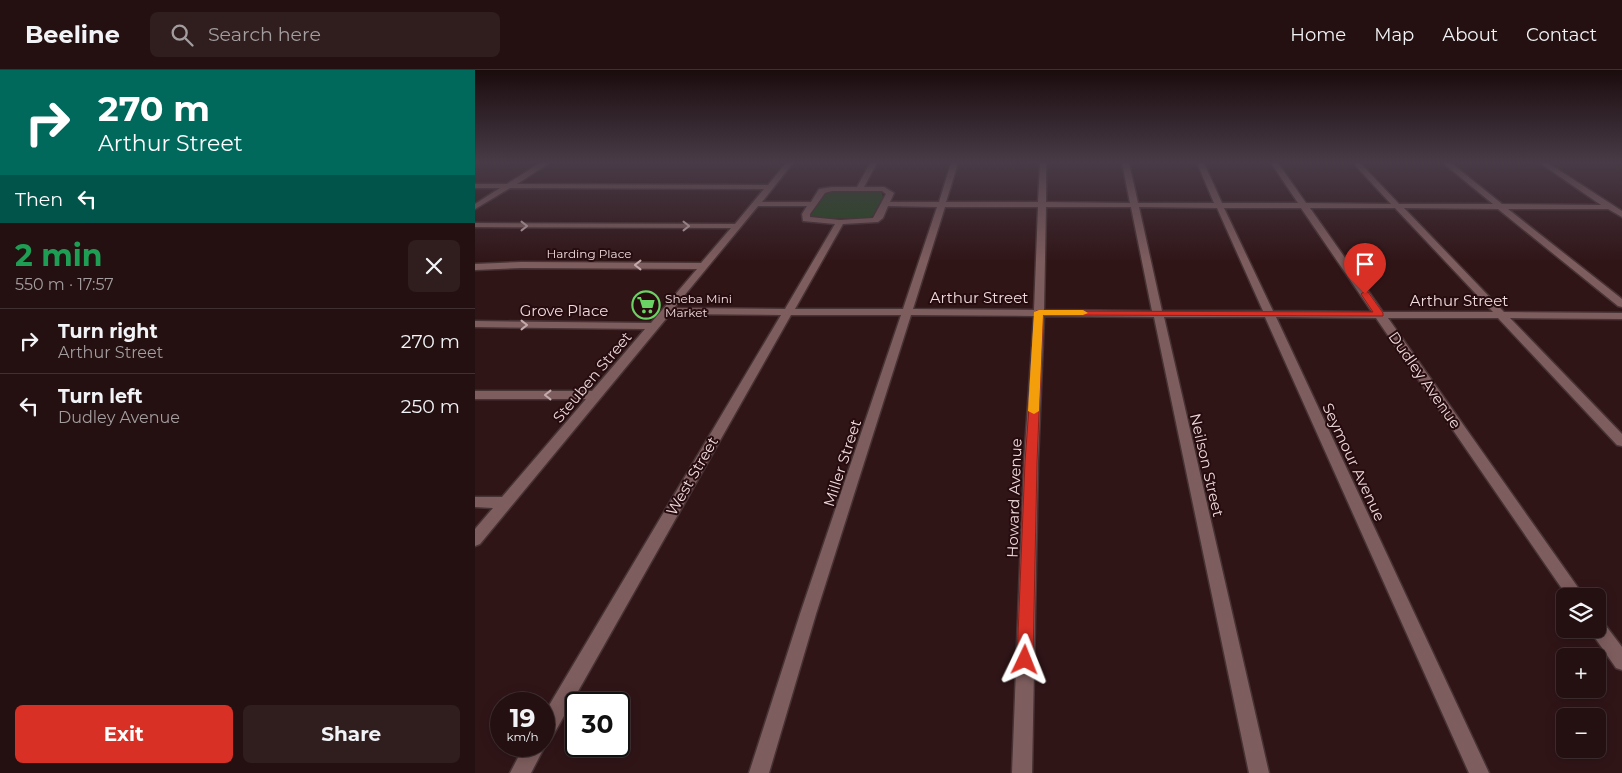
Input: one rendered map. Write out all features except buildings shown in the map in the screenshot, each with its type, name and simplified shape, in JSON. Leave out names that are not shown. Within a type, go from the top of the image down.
[{"type":"street","points":[[475,207],[493,196]]},
{"type":"street","name":"Steuben Street","points":[[475,540],[763,196]]},
{"type":"street","points":[[819,196],[806,214],[806,220],[840,222],[875,220],[879,218],[889,196]]},
{"type":"street","name":"Miller Street","points":[[759,773],[808,614],[865,448],[945,196]]},
{"type":"street","name":"Howard Avenue","points":[[1022,773],[1030,472],[1039,312],[1042,196]]},
{"type":"street","name":"Neilson Street","points":[[1132,196],[1156,313],[1259,773]]},
{"type":"street","name":"Seymour Avenue","points":[[1214,196],[1479,773]]},
{"type":"street","name":"Dudley Avenue","points":[[1296,196],[1570,588]]},
{"type":"street","points":[[1387,196],[1622,442]]},
{"type":"street","points":[[1486,196],[1622,304]]},
{"type":"street","points":[[1592,196],[1622,215]]},
{"type":"street","points":[[756,204],[813,204]]},
{"type":"street","points":[[885,204],[1609,207]]},
{"type":"street","name":"West Street","points":[[555,713],[840,222]]},
{"type":"street","points":[[475,226],[738,226]]},
{"type":"street","name":"Harding Place","points":[[475,267],[521,265],[704,266]]},
{"type":"street","name":"Arthur Street","points":[[666,311],[1622,316]]},
{"type":"street","name":"Grove Place","points":[[475,324],[654,326]]},
{"type":"street","points":[[475,395],[597,395]]},
{"type":"street","points":[[475,502],[506,503]]},
{"type":"street","points":[[1605,638],[1622,662]]},
{"type":"street","points":[[520,773],[529,757]]},
{"type":"green space","points":[[823,196],[883,197],[873,216],[869,218],[814,219],[809,214]]},
{"type":"slow traffic","points":[[1034,411],[1039,312],[1083,313]]},
{"type":"place","name":"Sheba Mini Market","points":[[646,305]]},
{"type":"route","points":[[1025,660],[1031,462],[1039,312],[1379,314],[1365,294]]}]
